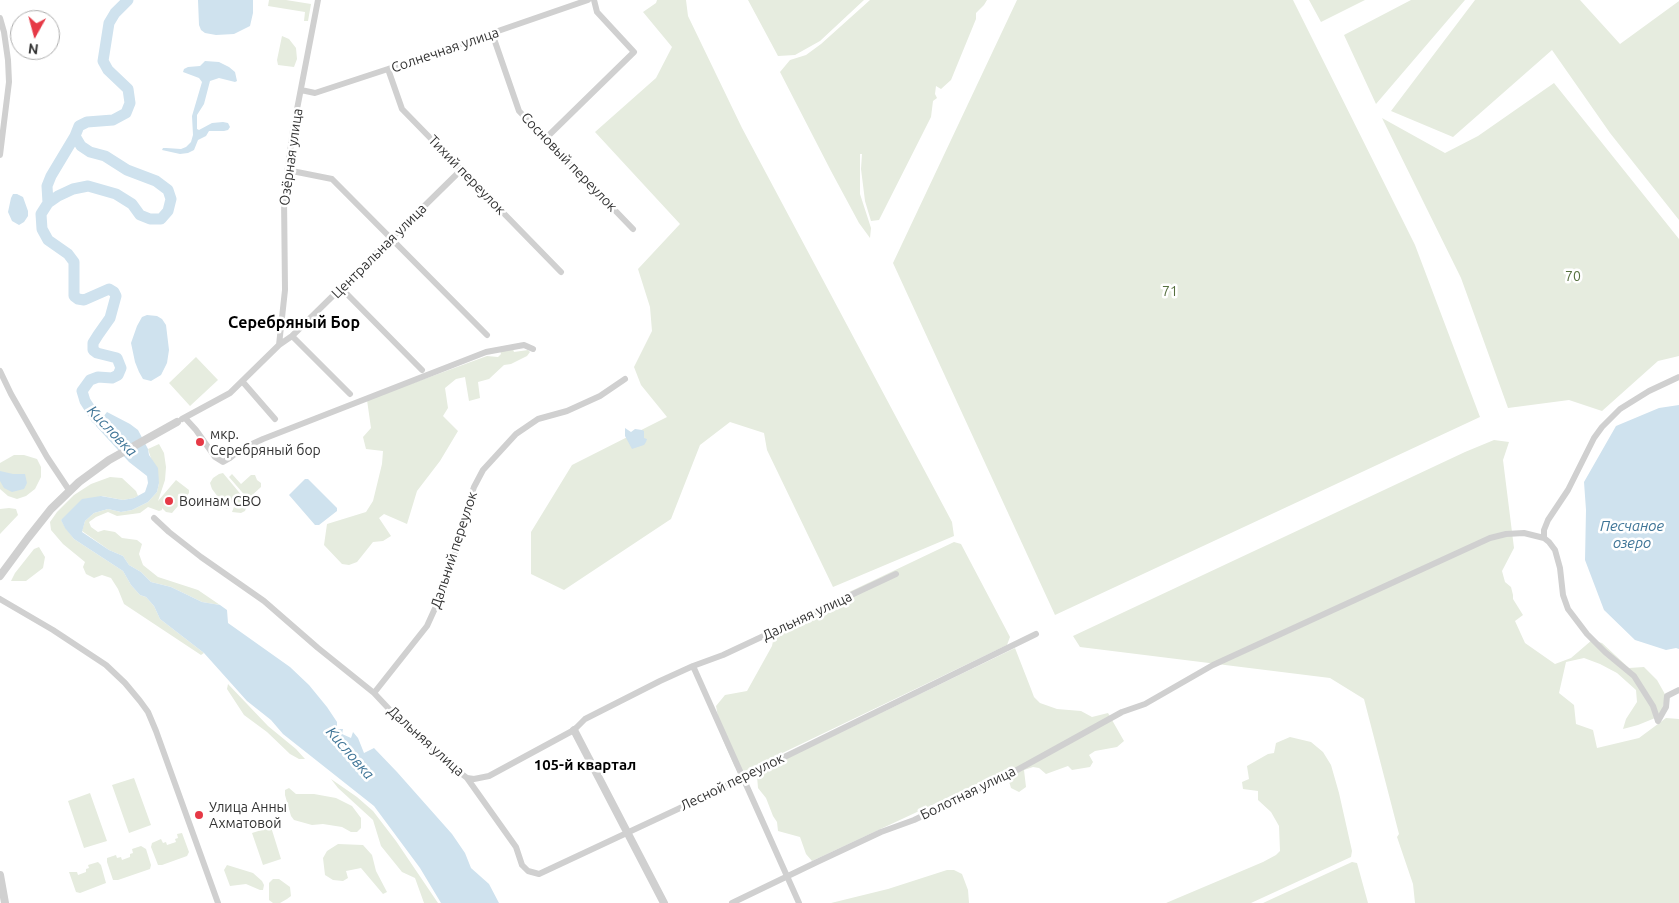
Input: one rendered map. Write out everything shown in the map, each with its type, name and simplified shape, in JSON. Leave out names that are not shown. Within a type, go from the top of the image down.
[{"type":"street","name":"Озёрная улица","points":[[280,345],[285,290],[284,196],[293,130],[318,0]]},
{"type":"street","name":"Солнечная улица","points":[[302,90],[315,93],[588,0]]},
{"type":"street","points":[[546,138],[634,52],[597,12],[594,0]]},
{"type":"street","points":[[0,18],[8,60],[9,82],[0,155]]},
{"type":"street","name":"Сосновый переулок","points":[[492,33],[518,111],[633,228]]},
{"type":"street","name":"Тихий переулок","points":[[388,69],[402,109],[561,272]]},
{"type":"street","points":[[287,170],[332,179],[486,335]]},
{"type":"street","name":"Центральная улица","points":[[181,420],[220,399],[242,381],[342,288],[461,170]]},
{"type":"street","points":[[342,288],[422,370]]},
{"type":"street","points":[[292,336],[350,394]]},
{"type":"street","points":[[0,576],[28,538],[70,490],[109,460],[181,420],[203,441],[218,460],[226,461],[241,449],[263,439],[486,352],[524,345],[533,349]]},
{"type":"street","points":[[0,371],[47,457],[70,490]]},
{"type":"street","points":[[1679,377],[1649,391],[1620,409],[1602,427],[1594,438],[1568,490],[1548,520],[1544,530],[1544,538],[1555,550],[1560,568],[1563,595],[1568,609],[1605,652],[1634,676],[1652,706],[1658,721],[1666,707],[1667,696],[1679,690]]},
{"type":"street","name":"Дальний переулок","points":[[374,693],[428,626],[447,582],[468,505],[474,487],[483,470],[516,434],[538,419],[567,411],[600,396],[625,379]]},
{"type":"street","points":[[242,381],[275,419]]},
{"type":"street","name":"Дальняя улица","points":[[154,518],[201,557],[264,601],[374,693],[390,710],[467,778],[474,779],[489,776],[574,730],[585,719],[693,666],[723,655],[896,574]]},
{"type":"street","name":"Болотная улица","points":[[732,903],[999,779],[1122,712],[1145,704],[1213,665],[1490,538],[1506,534],[1524,533],[1544,538]]},
{"type":"street","points":[[0,599],[53,630],[106,665],[125,683],[148,712],[218,903]]},
{"type":"street","name":"Лесной переулок","points":[[467,778],[516,847],[522,865],[528,871],[538,874],[627,833],[1036,634]]},
{"type":"street","points":[[693,666],[799,903]]},
{"type":"street","points":[[574,730],[664,903]]},
{"type":"street","points":[[0,875],[5,903]]},
{"type":"green space","points":[[269,0],[286,0],[311,4],[308,21],[304,21],[305,12],[268,6]]},
{"type":"green space","points":[[657,0],[686,0],[688,16],[742,128],[952,522],[954,536],[833,587],[767,450],[764,433],[730,422],[700,445],[671,519],[564,590],[531,574],[531,532],[572,465],[667,417],[641,385],[634,367],[652,331],[650,307],[638,269],[680,224],[595,132],[656,78],[672,47],[643,12],[656,3]]},
{"type":"green space","points":[[748,0],[864,0],[820,41],[795,55],[778,56]]},
{"type":"green space","points":[[870,0],[987,0],[976,13],[976,19],[951,80],[941,89],[936,86],[935,94],[937,98],[933,101],[931,117],[879,220],[871,221],[865,201],[861,169],[862,154],[860,154],[860,194],[871,228],[870,238],[859,223],[780,72],[790,60],[806,55],[821,44]]},
{"type":"green space","name":"71","points":[[1017,0],[1293,0],[1415,245],[1480,417],[1055,615],[893,263]]},
{"type":"green space","points":[[1309,0],[1365,0],[1321,22]]},
{"type":"green space","points":[[1411,0],[1465,0],[1376,104],[1344,35]]},
{"type":"green space","points":[[1475,0],[1580,0],[1620,44],[1679,1],[1679,220],[1610,133],[1552,50],[1453,137],[1391,111]]},
{"type":"green space","points":[[282,36],[289,39],[296,48],[297,59],[294,67],[278,65],[277,60]]},
{"type":"green space","name":"70","points":[[1554,83],[1679,239],[1679,356],[1658,361],[1602,411],[1569,400],[1508,408],[1461,278],[1382,118],[1445,153],[1478,136]]},
{"type":"green space","points":[[513,349],[514,352],[528,350],[530,352],[527,356],[511,364],[504,365],[489,379],[478,382],[480,398],[469,401],[465,377],[456,379],[445,388],[448,408],[443,416],[458,431],[440,461],[417,491],[407,524],[384,514],[379,518],[391,536],[383,541],[373,542],[357,562],[349,565],[342,564],[324,545],[327,524],[366,512],[373,501],[382,464],[383,451],[366,449],[363,437],[371,428],[367,400],[487,356],[498,357],[501,354],[500,350]]},
{"type":"green space","points":[[196,357],[218,380],[190,406],[169,383]]},
{"type":"green space","points":[[1494,440],[1509,442],[1503,460],[1514,548],[1502,571],[1505,582],[1511,587],[1513,599],[1523,615],[1515,621],[1525,643],[1555,664],[1571,658],[1592,640],[1602,643],[1629,668],[1644,667],[1657,680],[1666,696],[1660,716],[1623,729],[1626,719],[1637,702],[1636,690],[1617,673],[1600,664],[1584,658],[1566,662],[1559,693],[1574,705],[1576,724],[1593,730],[1597,748],[1639,738],[1666,718],[1679,719],[1679,903],[1415,903],[1413,884],[1397,837],[1399,834],[1364,699],[1330,678],[1080,647],[1073,636]]},
{"type":"green space","points":[[159,444],[164,453],[166,467],[165,480],[158,501],[176,480],[189,490],[189,493],[172,513],[166,512],[162,508],[159,511],[148,507],[140,513],[117,516],[108,512],[89,522],[91,527],[98,532],[104,530],[115,532],[122,538],[137,540],[142,544],[139,554],[143,565],[158,577],[198,590],[220,605],[202,602],[171,587],[151,582],[141,572],[129,565],[123,556],[109,550],[82,531],[85,521],[94,513],[108,509],[121,512],[132,510],[148,502],[157,492],[159,483],[148,449]]},
{"type":"green space","points":[[14,455],[24,455],[37,459],[41,467],[41,477],[35,489],[26,496],[17,499],[8,496],[0,489],[0,463]]},
{"type":"green space","points":[[223,473],[248,503],[245,511],[241,513],[232,512],[235,504],[231,502],[227,509],[212,489],[210,483],[213,478]]},
{"type":"green space","points":[[232,474],[241,484],[251,475],[255,475],[261,483],[261,487],[248,499],[229,477]]},
{"type":"green space","points":[[110,477],[122,478],[136,491],[138,496],[123,500],[102,496],[61,520],[74,539],[123,571],[131,585],[154,606],[160,619],[204,653],[201,655],[124,604],[111,578],[102,575],[94,578],[86,574],[83,567],[85,562],[63,544],[51,530],[50,522],[74,495],[91,484]]},
{"type":"green space","points":[[0,509],[16,509],[18,515],[0,534]]},
{"type":"green space","points":[[954,542],[961,544],[1010,637],[1007,645],[745,771],[735,767],[722,738],[716,706],[725,695],[747,691],[772,646],[775,631],[796,620],[814,620],[826,603]]},
{"type":"green space","points":[[39,547],[45,557],[43,568],[26,581],[11,581],[34,549]]},
{"type":"green space","points":[[1015,648],[1034,697],[1040,703],[1057,709],[1081,711],[1092,717],[1108,713],[1124,741],[1117,747],[1095,751],[1089,755],[1093,762],[1090,767],[1072,770],[1068,766],[1046,774],[1039,768],[1033,767],[1024,770],[1026,787],[1019,792],[1011,788],[1008,778],[992,777],[812,861],[806,854],[800,837],[778,831],[777,822],[766,798],[758,788],[757,776],[761,771]]},
{"type":"green space","points":[[228,684],[268,726],[305,759],[299,759],[290,754],[267,732],[244,715],[227,689]]},
{"type":"green space","points":[[1290,737],[1311,742],[1323,752],[1331,765],[1352,851],[1351,857],[1251,903],[1166,903],[1263,862],[1280,851],[1279,826],[1271,812],[1258,800],[1258,791],[1243,789],[1242,782],[1249,779],[1247,766],[1268,754],[1274,753],[1276,743]]},
{"type":"green space","points":[[134,778],[151,825],[129,833],[112,785]]},
{"type":"green space","points":[[331,779],[373,811],[438,903],[424,903],[415,878],[402,872],[381,846],[373,820],[338,788]]},
{"type":"green space","points":[[289,788],[296,794],[314,794],[336,798],[352,806],[361,818],[361,828],[357,832],[351,832],[342,827],[323,824],[312,825],[294,820],[285,795],[285,790]]},
{"type":"green space","points":[[90,793],[107,841],[84,848],[68,801]]},
{"type":"green space","points":[[271,827],[281,859],[263,865],[252,833]]},
{"type":"green space","points":[[182,833],[189,852],[187,856],[158,865],[151,847],[152,843],[161,839],[167,845],[176,842],[177,834]]},
{"type":"green space","points":[[338,844],[363,845],[372,855],[376,871],[387,892],[383,894],[361,868],[346,871],[348,878],[343,881],[333,880],[325,875],[323,858],[327,851]]},
{"type":"green space","points":[[141,846],[146,849],[151,865],[150,869],[113,880],[107,858],[116,855],[117,858],[121,857],[122,860],[130,857],[130,854],[133,853],[132,849]]},
{"type":"green space","points":[[98,862],[101,865],[106,883],[80,893],[76,892],[69,872],[77,872],[78,875],[86,872],[86,869],[89,868],[88,865]]},
{"type":"green space","points":[[1352,862],[1357,863],[1368,903],[1263,903]]},
{"type":"green space","points":[[227,865],[253,873],[262,881],[264,885],[263,890],[246,884],[230,886],[224,870]]},
{"type":"green space","points":[[947,870],[954,870],[962,874],[968,890],[969,903],[831,903],[888,889]]},
{"type":"green space","points":[[273,879],[279,879],[290,887],[291,896],[280,903],[273,903],[269,900],[269,883]]},
{"type":"water","points":[[198,0],[253,0],[250,26],[234,34],[216,35],[205,33],[199,25]]},
{"type":"water","points":[[205,61],[219,62],[229,67],[235,72],[237,81],[219,78],[210,81],[204,104],[197,115],[197,129],[199,130],[212,123],[223,122],[228,123],[230,127],[224,131],[209,131],[206,136],[198,140],[194,150],[188,153],[180,154],[162,150],[163,148],[181,149],[191,142],[193,135],[192,116],[202,82],[199,78],[183,72],[188,67],[200,66]]},
{"type":"water","points":[[13,194],[23,197],[28,211],[28,216],[19,225],[12,221],[8,212]]},
{"type":"water","points":[[147,315],[157,316],[166,325],[169,350],[167,363],[161,375],[151,381],[143,379],[139,372],[131,343],[142,317]]},
{"type":"water","name":"Песчаное озеро","points":[[1679,405],[1679,649],[1666,650],[1635,640],[1604,610],[1585,560],[1586,510],[1584,482],[1616,426],[1659,408]]},
{"type":"water","points":[[107,412],[138,430],[148,449],[149,455],[158,468],[159,483],[157,492],[148,502],[132,510],[121,512],[108,509],[94,513],[85,521],[82,532],[109,550],[123,556],[129,565],[141,572],[151,582],[171,587],[202,602],[220,605],[227,610],[228,623],[290,667],[309,685],[337,722],[337,729],[343,729],[342,734],[351,738],[353,732],[358,738],[364,753],[374,748],[397,772],[452,834],[465,853],[471,868],[489,884],[499,903],[441,903],[420,868],[374,806],[283,734],[271,720],[247,701],[204,653],[160,619],[154,606],[131,585],[123,571],[74,539],[65,528],[61,520],[82,499],[101,496],[123,500],[134,498],[145,492],[148,483],[147,476],[129,462],[96,426]]},
{"type":"water","points":[[625,428],[631,432],[635,429],[644,431],[644,438],[647,439],[644,445],[632,449],[625,436]]},
{"type":"water","points":[[0,471],[25,474],[27,483],[24,489],[12,492],[4,488],[0,481]]},
{"type":"water","points":[[305,479],[308,479],[337,508],[337,511],[319,525],[315,525],[289,495]]},
{"type":"waterway","name":"Кисловка","points":[[110,430],[96,418],[85,401],[82,391],[90,380],[98,377],[112,378],[118,375],[121,368],[117,358],[97,353],[93,350],[93,343],[110,318],[116,296],[109,289],[84,300],[74,296],[74,262],[68,254],[48,240],[42,229],[41,214],[48,203],[58,196],[73,189],[88,186],[116,194],[132,204],[140,215],[150,219],[161,219],[168,211],[171,199],[168,190],[156,181],[127,170],[105,156],[90,152],[81,146],[75,136],[79,126],[87,122],[113,120],[126,113],[130,103],[128,89],[108,70],[103,61],[109,23],[115,13],[128,0]]},
{"type":"waterway","points":[[48,203],[47,186],[51,176],[75,136]]},
{"type":"place","name":"мкр. Серебряный бор","points":[[200,442]]},
{"type":"place","name":"Воинам СВО","points":[[169,501]]},
{"type":"place","name":"Улица Анны Ахматовой","points":[[199,815]]},
{"type":"district","name":"Серебряный Бор","points":[[294,323]]},
{"type":"district","name":"105-й квартал","points":[[585,765]]}]
